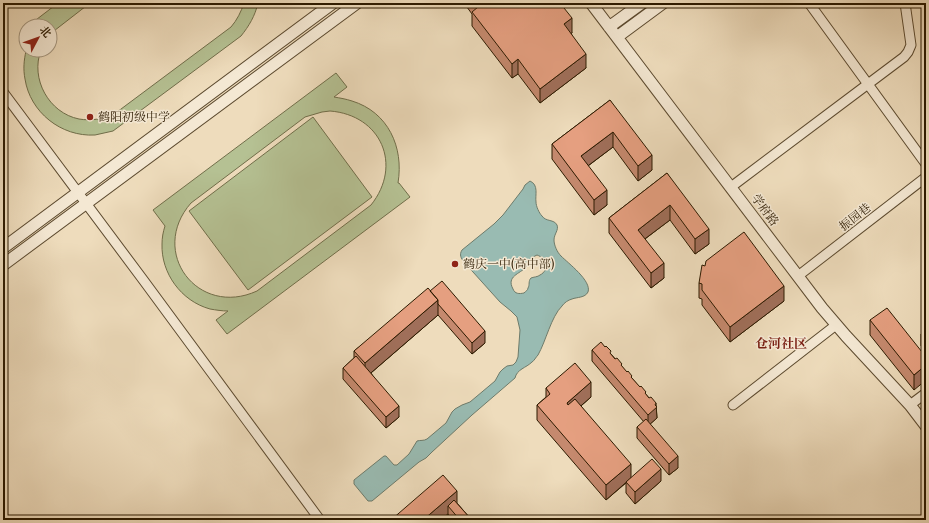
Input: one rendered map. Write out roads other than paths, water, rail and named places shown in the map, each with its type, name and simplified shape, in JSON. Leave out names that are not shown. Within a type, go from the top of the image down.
[{"type":"street","points":[[3,248],[333,3]]},
{"type":"street","points":[[3,265],[357,3]]},
{"type":"street","name":"学府路","points":[[591,3],[822,308],[910,405],[926,426]]},
{"type":"street","points":[[609,27],[642,3]]},
{"type":"street","points":[[617,37],[663,3]]},
{"type":"street","points":[[809,3],[926,164]]},
{"type":"street","points":[[731,187],[900,60],[908,52],[910,45],[905,3]]},
{"type":"street","points":[[3,92],[320,520]]},
{"type":"street","name":"振园巷","points":[[798,276],[926,177]]},
{"type":"street","points":[[733,405],[836,324]]},
{"type":"street","points":[[910,405],[926,393]]},
{"type":"water","points":[[530,181],[535,185],[536,204],[541,215],[557,225],[554,240],[557,250],[583,278],[588,288],[588,292],[583,296],[568,301],[558,311],[538,355],[530,364],[520,371],[515,378],[472,415],[426,458],[419,462],[372,501],[368,501],[354,484],[354,480],[384,456],[386,456],[394,465],[397,465],[409,454],[417,441],[427,439],[446,423],[455,409],[470,402],[495,381],[503,369],[507,366],[513,365],[516,362],[518,357],[520,330],[517,317],[500,302],[464,262],[461,258],[461,252],[503,215],[525,185]],"holes":[[[537,255],[545,261],[545,270],[539,276],[531,278],[528,289],[524,293],[516,293],[511,285],[512,278],[526,267],[533,257]]]},
{"type":"place","name":"鹤阳初级中学","points":[[90,117]]},
{"type":"place","name":"鹤庆一中(高中部)","points":[[455,264]]},
{"type":"district","name":"仓河社区","points":[[781,343]]}]
